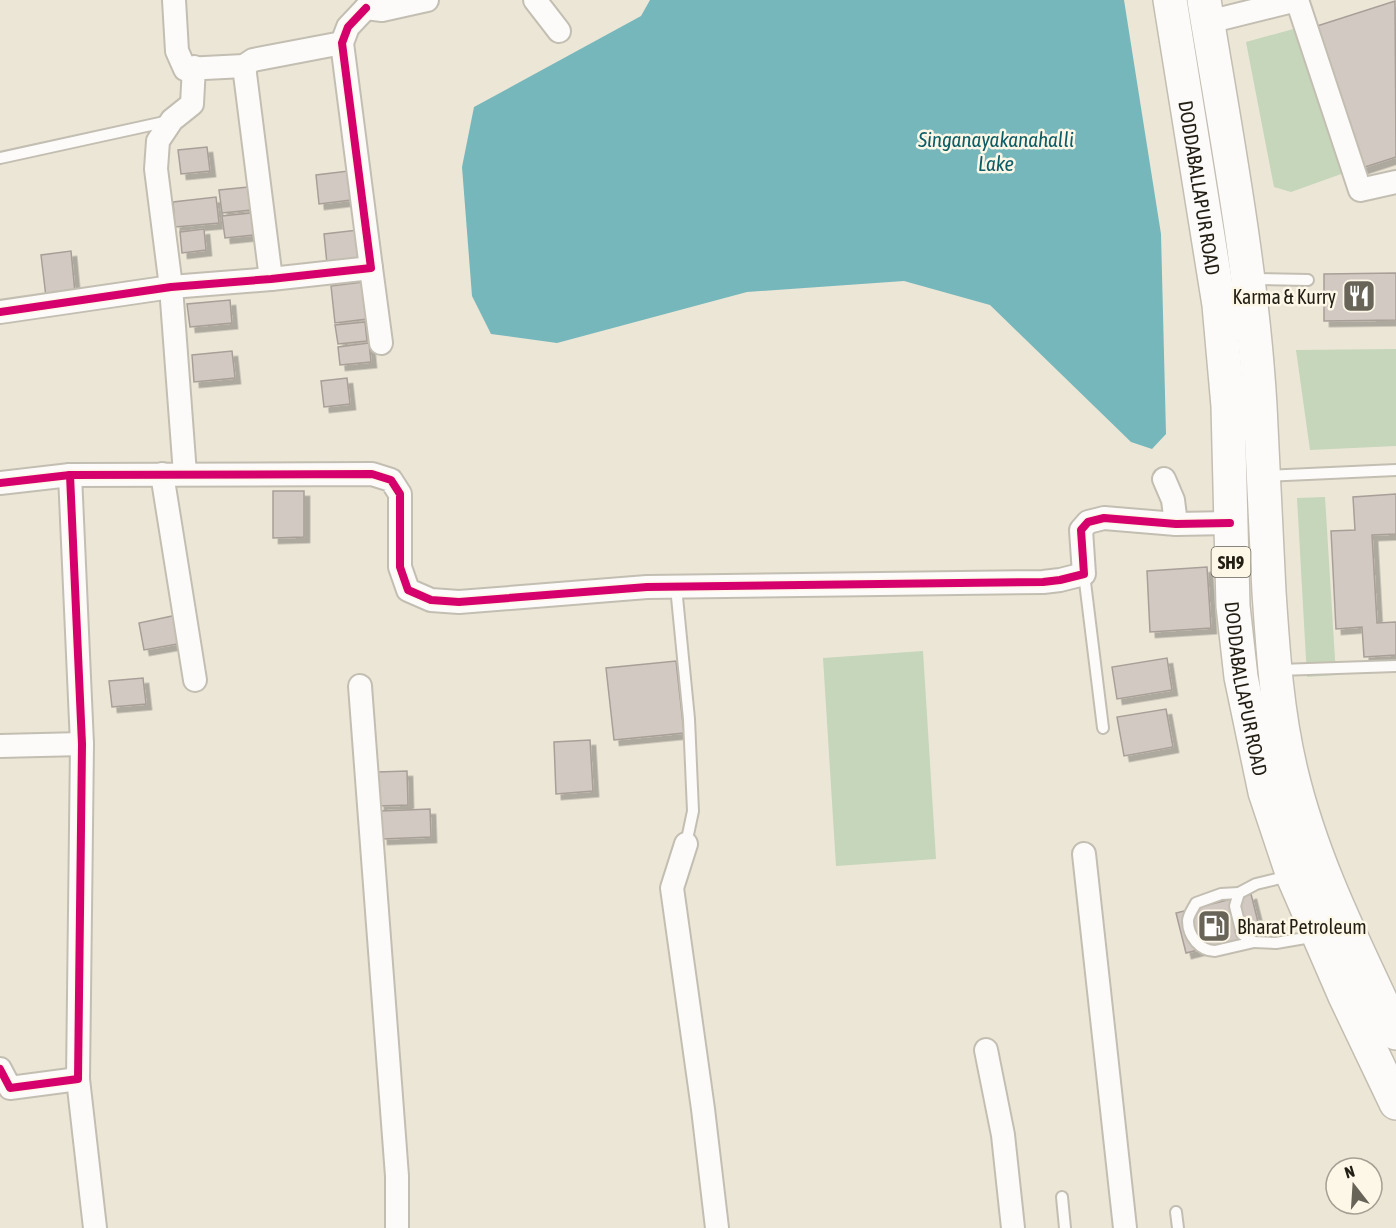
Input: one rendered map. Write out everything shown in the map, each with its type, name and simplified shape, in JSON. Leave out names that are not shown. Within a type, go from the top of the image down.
[{"type":"main road","name":"DODDABALLAPUR ROAD","points":[[1170,0],[1219,305],[1228,406],[1233,606],[1241,677],[1265,792],[1293,876],[1332,931],[1395,1029]]},
{"type":"main road","name":"DODDABALLAPUR ROAD","points":[[1206,11],[1229,148],[1247,279],[1260,405],[1274,670],[1291,771],[1317,859],[1345,996],[1396,1103]]},
{"type":"street","points":[[174,0],[177,51],[185,69],[244,66],[253,60],[342,44]]},
{"type":"street","points":[[381,343],[342,44],[348,27],[365,4],[382,10],[427,0]]},
{"type":"street","points":[[535,0],[559,31]]},
{"type":"street","points":[[1206,11],[1297,0],[1360,190],[1396,182]]},
{"type":"street","points":[[244,66],[271,279]]},
{"type":"street","points":[[185,474],[171,287],[156,169],[158,141],[172,120],[192,104],[194,67]]},
{"type":"street","points":[[0,312],[171,287],[371,268]]},
{"type":"street","points":[[162,474],[195,680]]},
{"type":"street","points":[[0,483],[70,475],[372,474],[391,480],[400,494],[400,567],[408,590],[431,600],[459,602],[647,587],[1043,582],[1084,574],[1081,530],[1088,522],[1104,518],[1176,524],[1230,523]]},
{"type":"street","points":[[70,475],[82,744],[78,1079],[95,1228]]},
{"type":"street","points":[[1164,479],[1173,500],[1176,524]]},
{"type":"street","points":[[360,686],[397,1176],[397,1228]]},
{"type":"street","points":[[0,746],[82,744]]},
{"type":"street","points":[[686,844],[672,888],[717,1228]]},
{"type":"street","points":[[1084,854],[1125,1228]]},
{"type":"street","points":[[986,1050],[1004,1135],[1013,1228]]},
{"type":"street","points":[[0,1069],[10,1088],[78,1079]]},
{"type":"lane","points":[[0,158],[172,120]]},
{"type":"lane","points":[[1247,279],[1308,280]]},
{"type":"lane","points":[[1263,476],[1396,470]]},
{"type":"lane","points":[[1084,574],[1103,728]]},
{"type":"lane","points":[[676,587],[690,718],[693,811],[686,844]]},
{"type":"lane","points":[[1274,670],[1396,666]]},
{"type":"lane","points":[[1293,876],[1256,884],[1239,893],[1221,894],[1196,903],[1188,919],[1197,945],[1208,951],[1215,951],[1254,942],[1276,943],[1332,931]]},
{"type":"lane","points":[[1239,893],[1235,906],[1242,934],[1254,942]]},
{"type":"lane","points":[[1062,1197],[1065,1228]]},
{"type":"lane","points":[[1176,1212],[1178,1228]]},
{"type":"green space","points":[[1297,28],[1344,173],[1291,192],[1274,187],[1246,42]]},
{"type":"green space","points":[[1396,349],[1396,446],[1310,450],[1296,350]]},
{"type":"green space","points":[[1325,497],[1336,675],[1307,677],[1297,498]]},
{"type":"green space","points":[[923,651],[936,859],[836,866],[823,658]]},
{"type":"water","name":"Singanayakanahalli Lake","points":[[650,0],[1124,0],[1161,234],[1166,434],[1152,449],[1131,442],[990,305],[904,281],[747,292],[557,343],[491,334],[472,296],[462,167],[474,107],[641,16]]},
{"type":"building","points":[[1395,1],[1396,157],[1362,168],[1317,26]]},
{"type":"building","points":[[207,147],[210,171],[181,174],[178,150]]},
{"type":"building","points":[[348,171],[351,200],[319,204],[316,175]]},
{"type":"building","points":[[258,186],[261,209],[222,213],[219,190]]},
{"type":"building","points":[[216,197],[219,223],[175,227],[173,202]]},
{"type":"building","points":[[260,212],[262,234],[225,238],[222,216]]},
{"type":"building","points":[[204,229],[206,250],[182,253],[180,232]]},
{"type":"building","points":[[358,230],[362,260],[327,264],[324,234]]},
{"type":"building","points":[[71,251],[75,293],[46,297],[41,255]]},
{"type":"building","points":[[1396,273],[1396,320],[1324,321],[1324,274]]},
{"type":"building","points":[[363,282],[367,319],[335,323],[331,286]]},
{"type":"building","points":[[230,300],[232,323],[190,327],[187,304]]},
{"type":"building","points":[[365,322],[367,341],[338,344],[335,325]]},
{"type":"building","points":[[369,343],[371,362],[340,365],[338,347]]},
{"type":"building","points":[[232,351],[235,378],[194,382],[192,355]]},
{"type":"building","points":[[347,378],[350,404],[324,407],[321,381]]},
{"type":"building","points":[[273,491],[304,491],[304,537],[273,538]]},
{"type":"building","points":[[1396,494],[1396,534],[1372,535],[1377,623],[1396,622],[1396,655],[1364,657],[1362,627],[1336,629],[1331,531],[1355,530],[1353,497]]},
{"type":"building","points":[[1207,567],[1211,628],[1150,632],[1147,571]]},
{"type":"building","points":[[177,615],[183,643],[144,650],[139,623]]},
{"type":"building","points":[[1167,658],[1172,690],[1117,699],[1112,667]]},
{"type":"building","points":[[676,661],[684,733],[614,740],[606,668]]},
{"type":"building","points":[[143,678],[146,704],[112,707],[109,681]]},
{"type":"building","points":[[1166,709],[1173,747],[1124,756],[1117,717]]},
{"type":"building","points":[[590,740],[593,791],[556,794],[554,742]]},
{"type":"building","points":[[407,771],[408,805],[379,806],[378,772]]},
{"type":"building","points":[[430,809],[431,837],[382,839],[381,811]]},
{"type":"building","points":[[1251,894],[1261,934],[1186,953],[1176,913]]},
{"type":"cycle path","points":[[0,312],[171,287],[371,268],[342,43],[348,27],[366,8]]},
{"type":"cycle path","points":[[0,483],[70,475],[372,474],[391,480],[400,494],[400,567],[408,590],[431,600],[459,602],[647,587],[1043,582],[1084,574],[1081,530],[1088,522],[1104,518],[1176,524],[1230,523]]},
{"type":"cycle path","points":[[0,1069],[10,1088],[78,1079],[82,744],[70,475]]},
{"type":"place","name":"Karma & Kurry","points":[[1359,296]]},
{"type":"place","name":"Bharat Petroleum","points":[[1214,926]]}]
